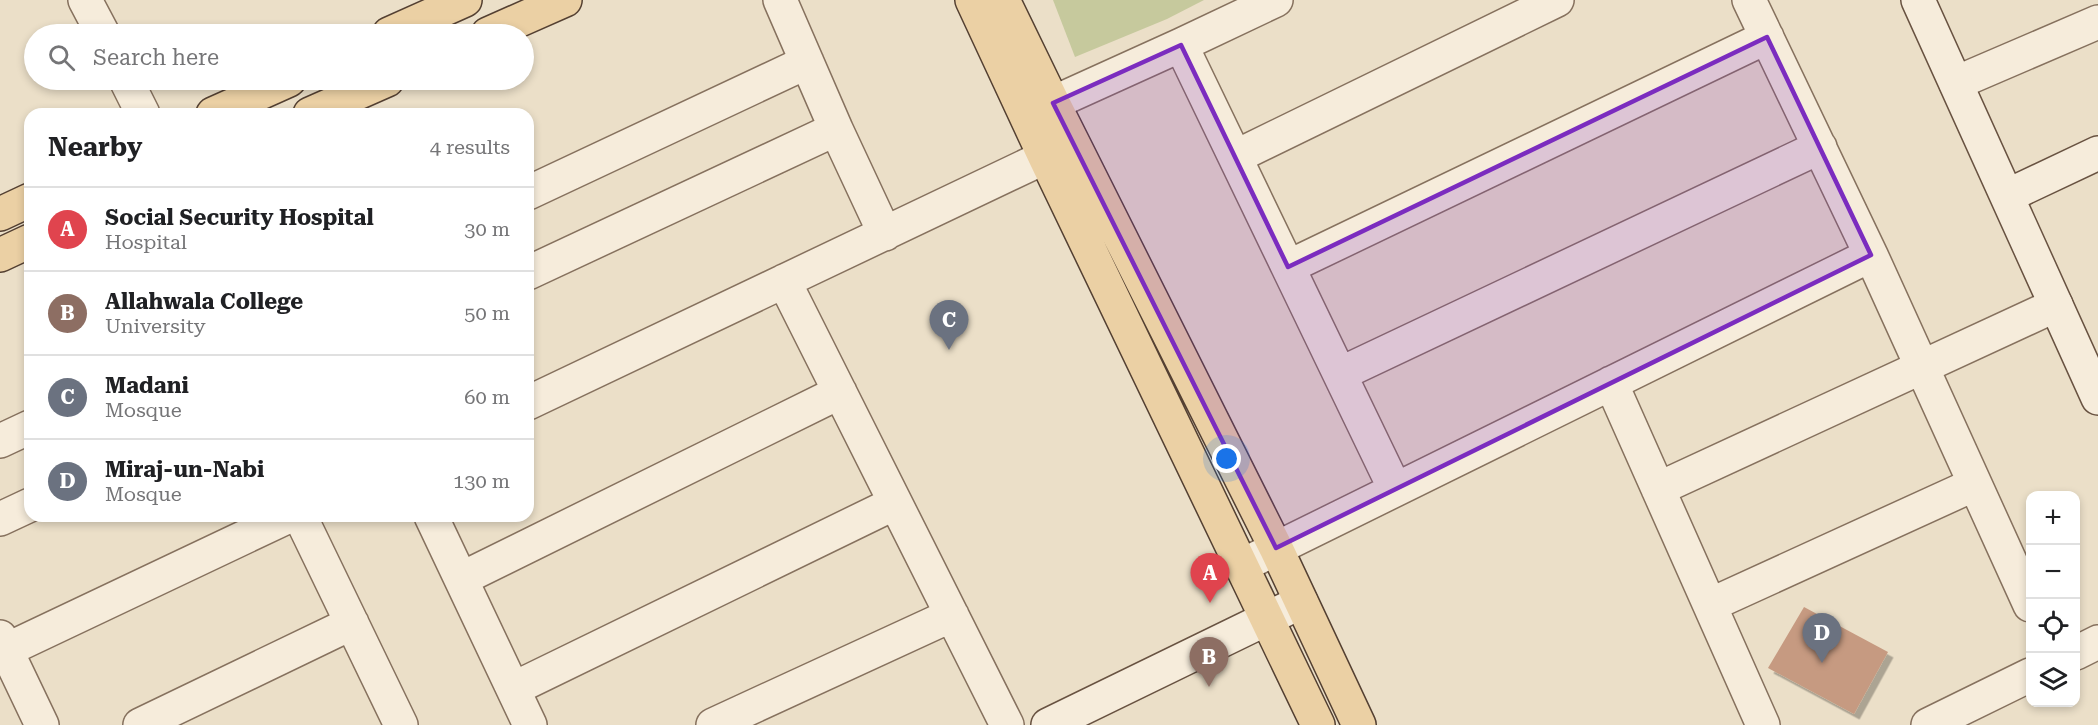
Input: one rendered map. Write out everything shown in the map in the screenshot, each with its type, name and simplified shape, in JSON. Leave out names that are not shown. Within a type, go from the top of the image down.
[{"type":"main road","points":[[411,24],[465,0]]},
{"type":"main road","points":[[511,24],[565,0]]},
{"type":"main road","points":[[972,0],[1317,725]]},
{"type":"main road","points":[[1003,0],[1276,549],[1359,725]]},
{"type":"main road","points":[[226,108],[267,90]]},
{"type":"main road","points":[[324,108],[364,90]]},
{"type":"main road","points":[[0,214],[24,203]]},
{"type":"main road","points":[[0,255],[24,244]]},
{"type":"street","points":[[85,0],[98,24]]},
{"type":"street","points":[[780,0],[885,234]]},
{"type":"street","points":[[1053,103],[1276,0]]},
{"type":"street","points":[[1235,157],[1557,0]]},
{"type":"street","points":[[1749,0],[1871,255],[2028,599]]},
{"type":"street","points":[[1918,0],[2098,398]]},
{"type":"street","points":[[1956,83],[2098,22]]},
{"type":"street","points":[[1288,267],[1767,37]]},
{"type":"street","points":[[1181,45],[1395,489]]},
{"type":"street","points":[[534,190],[807,62]]},
{"type":"street","points":[[131,90],[140,108]]},
{"type":"street","points":[[534,270],[836,129]]},
{"type":"street","points":[[1340,374],[1820,147]]},
{"type":"street","points":[[2007,195],[2098,153]]},
{"type":"street","points":[[534,400],[1045,157]]},
{"type":"street","points":[[1240,566],[1871,255]]},
{"type":"street","points":[[784,281],[1007,725]]},
{"type":"street","points":[[1658,489],[2056,305]]},
{"type":"street","points":[[1611,383],[1763,725]]},
{"type":"street","points":[[461,579],[840,393]]},
{"type":"street","points":[[0,441],[24,430]]},
{"type":"street","points":[[1710,604],[1975,484]]},
{"type":"street","points":[[513,690],[896,503]]},
{"type":"street","points":[[0,519],[24,508]]},
{"type":"street","points":[[42,725],[2,647],[276,522]]},
{"type":"street","points":[[303,522],[401,725]]},
{"type":"street","points":[[434,522],[530,725]]},
{"type":"street","points":[[1048,725],[1301,602]]},
{"type":"street","points":[[713,725],[952,615]]},
{"type":"street","points":[[140,725],[352,623]]},
{"type":"street","points":[[2080,651],[2098,642]]},
{"type":"street","points":[[1928,725],[1964,717],[2026,678]]},
{"type":"highlighted area","points":[[1767,37],[1871,255],[1276,548],[1053,103],[1181,45],[1288,267]]},
{"type":"green space","points":[[1053,0],[1204,0],[1167,19],[1075,57]]},
{"type":"building","points":[[1804,607],[1888,652],[1854,714],[1768,668]]},
{"type":"place","name":"Madani","points":[[949,350]]},
{"type":"place","name":"Social Security Hospital","points":[[1210,603]]},
{"type":"place","name":"Miraj-un-Nabi","points":[[1822,663]]},
{"type":"place","name":"Allahwala College","points":[[1209,687]]}]
